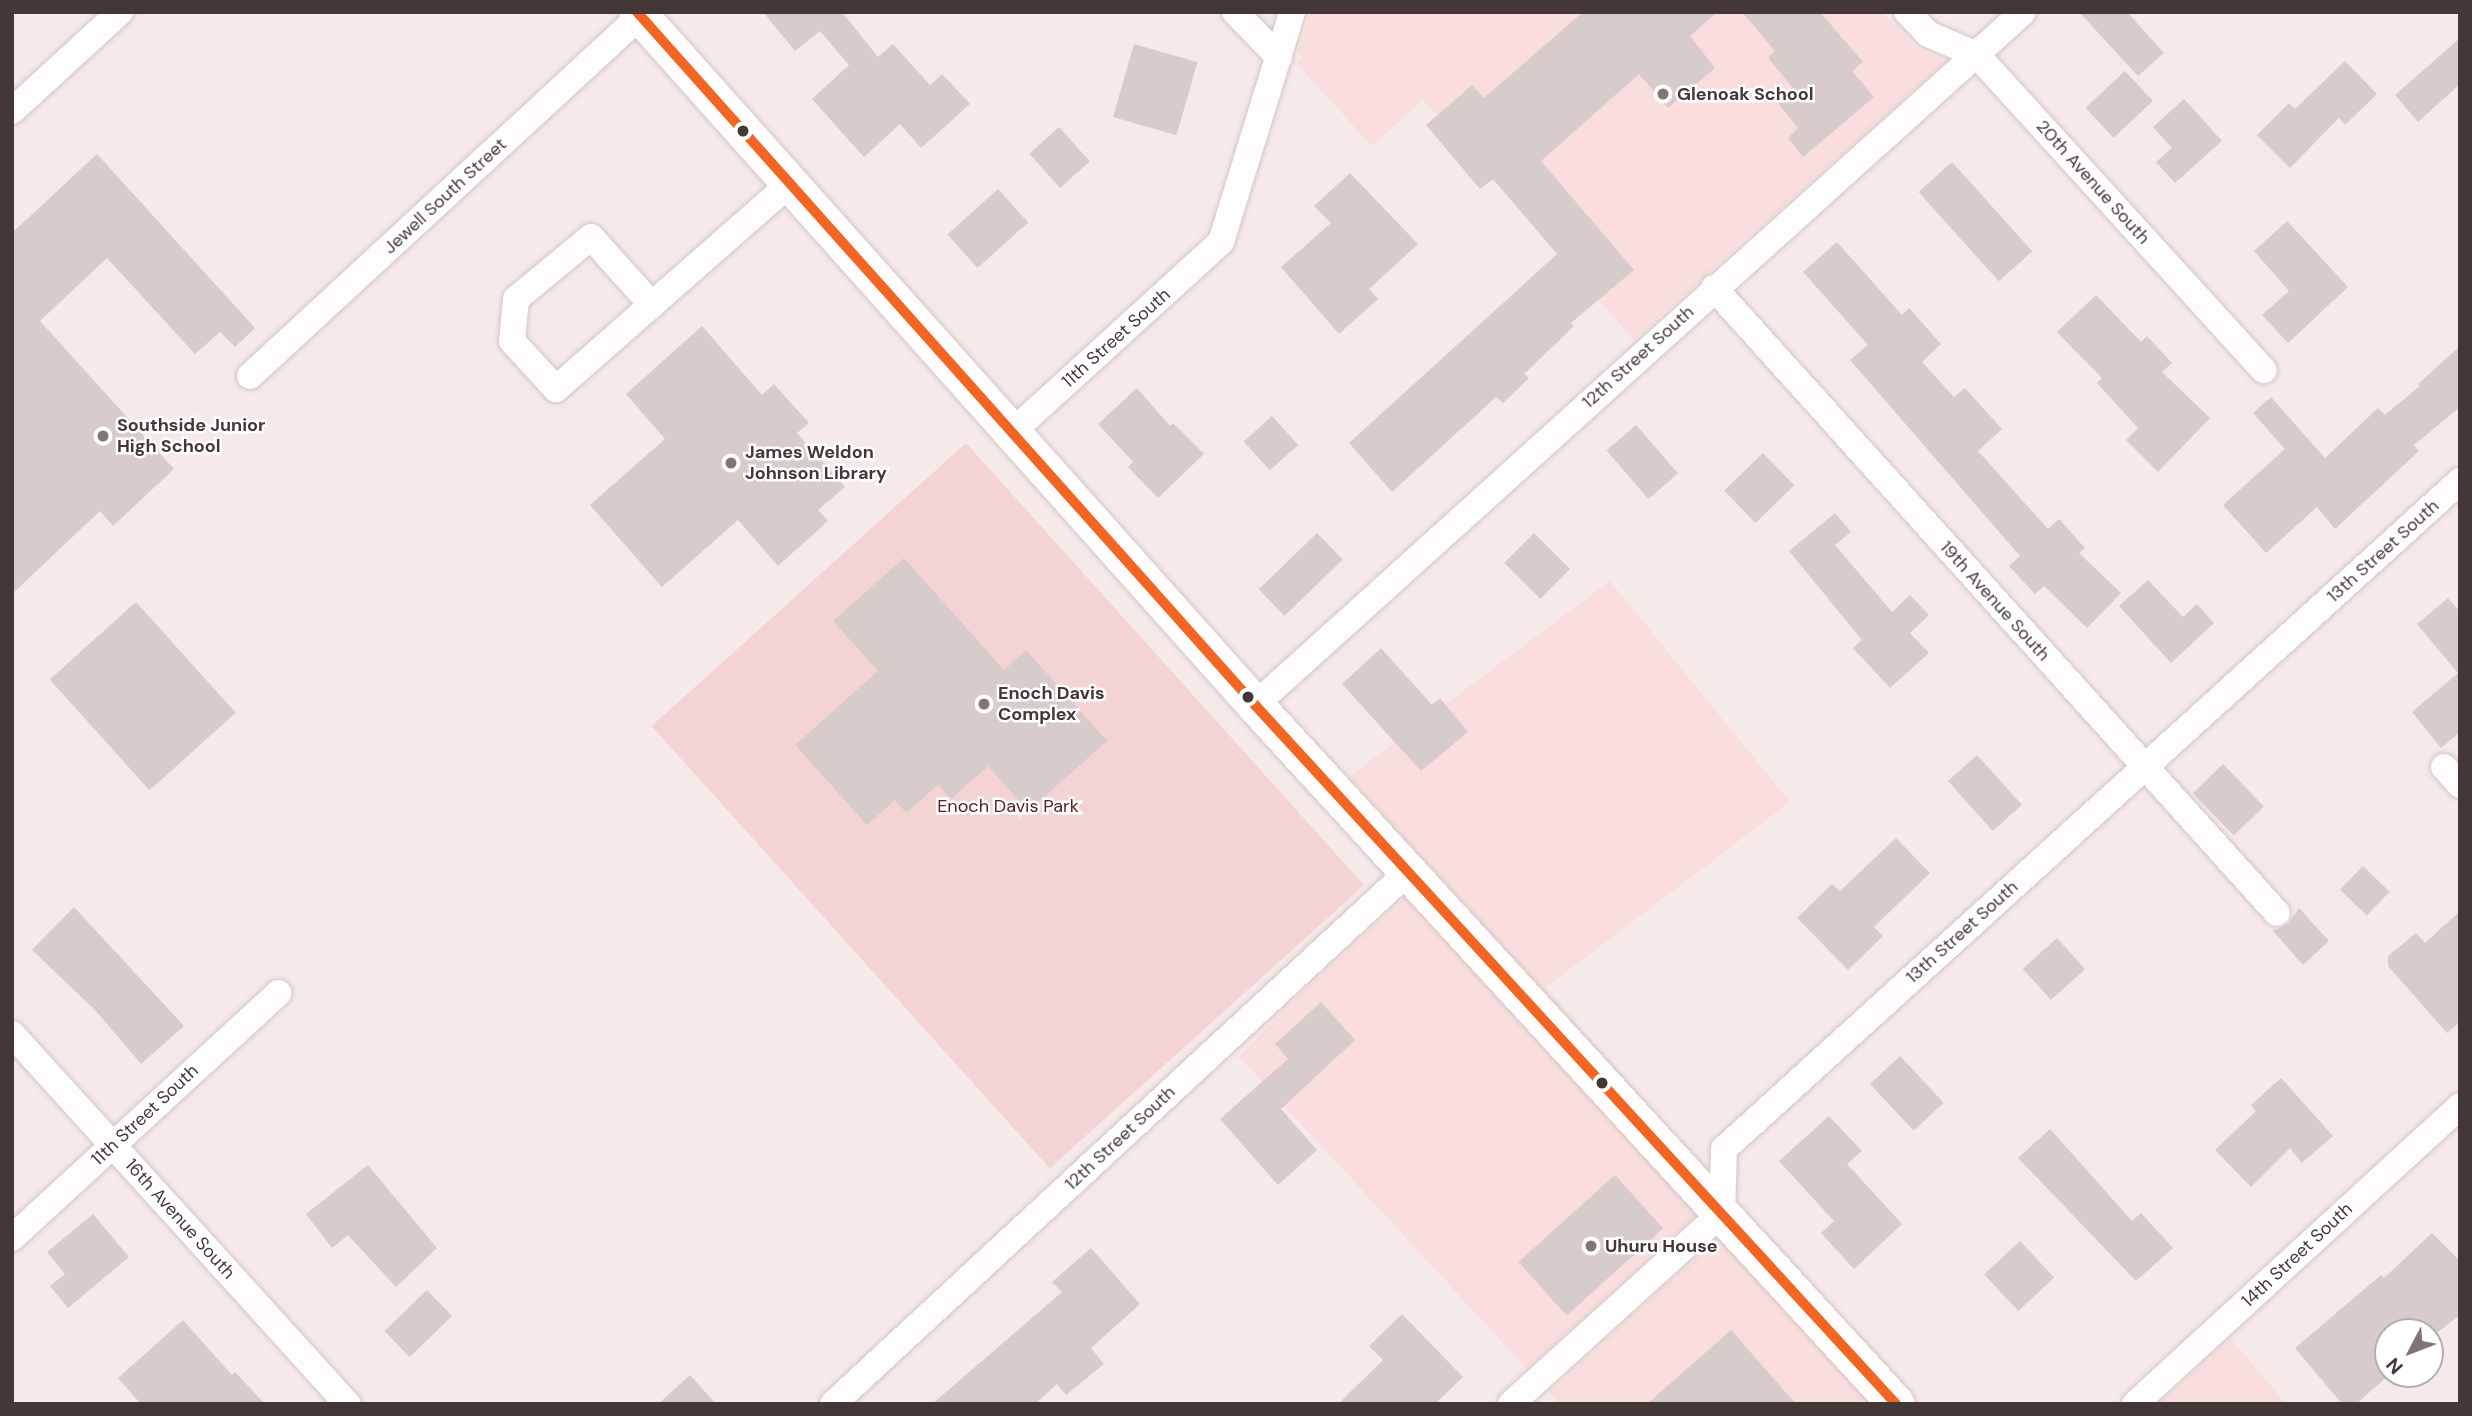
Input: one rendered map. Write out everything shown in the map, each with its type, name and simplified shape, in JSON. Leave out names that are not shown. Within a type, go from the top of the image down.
[{"type":"street","points":[[12,111],[120,12]]},
{"type":"street","points":[[1235,12],[1279,57],[1292,12]]},
{"type":"street","name":"20th Avenue South","points":[[1907,12],[1927,34],[1977,55],[2264,370]]},
{"type":"street","name":"12th Street South","points":[[1255,705],[2023,12]]},
{"type":"street","points":[[639,14],[1010,434],[1255,705],[1896,1404]]},
{"type":"street","name":"Jewell South Street","points":[[250,376],[639,14]]},
{"type":"street","name":"11th Street South","points":[[1010,434],[1222,242],[1279,57]]},
{"type":"street","points":[[652,305],[591,237],[516,299],[512,341],[556,389],[652,305],[789,184]]},
{"type":"street","name":"19th Avenue South","points":[[1714,288],[2277,913]]},
{"type":"street","name":"13th Street South","points":[[1722,1213],[1724,1149],[2460,481]]},
{"type":"street","name":"12th Street South","points":[[833,1404],[1408,872]]},
{"type":"street","name":"11th Street South","points":[[12,1238],[278,993]]},
{"type":"street","name":"16th Avenue South","points":[[12,1034],[348,1404]]},
{"type":"street","name":"14th Street South","points":[[2135,1404],[2460,1106]]},
{"type":"street","points":[[1511,1404],[1722,1213]]},
{"type":"shaded area","points":[[1310,12],[1882,12],[1914,46],[1946,61],[1634,340],[1423,100],[1372,146],[1296,63],[1302,57],[1298,52]]},
{"type":"shaded area","points":[[1610,581],[1790,802],[1545,988],[1669,1129],[1349,777]]},
{"type":"shaded area","points":[[1406,896],[1698,1213],[1527,1369],[1239,1057],[1290,1003]]},
{"type":"shaded area","points":[[1720,1236],[1872,1404],[1560,1404],[1548,1392]]},
{"type":"shaded area","points":[[2230,1338],[2286,1404],[2158,1404]]},
{"type":"green space","name":"Enoch Davis Park","points":[[966,443],[1364,885],[1050,1168],[652,726]]},
{"type":"building","points":[[763,12],[842,12],[878,57],[893,44],[930,85],[942,74],[970,104],[921,148],[900,124],[864,157],[812,99],[849,65],[820,31],[795,51]]},
{"type":"building","points":[[1583,12],[1717,12],[1690,36],[1715,68],[1668,108],[1639,74],[1541,161],[1634,270],[1571,323],[1574,326],[1524,374],[1529,378],[1503,403],[1496,397],[1392,492],[1349,443],[1557,254],[1493,179],[1480,189],[1426,125],[1472,85],[1484,98]]},
{"type":"building","points":[[1742,12],[1820,12],[1863,62],[1852,71],[1874,97],[1803,157],[1788,138],[1798,128],[1778,103],[1794,89],[1768,58],[1775,51]]},
{"type":"building","points":[[2079,12],[2127,12],[2164,53],[2138,76]]},
{"type":"building","points":[[2460,38],[2460,84],[2418,122],[2395,95]]},
{"type":"building","points":[[1134,44],[1197,62],[1176,135],[1113,117]]},
{"type":"building","points":[[2345,61],[2377,94],[2345,125],[2339,118],[2290,168],[2257,135],[2289,103],[2295,109]]},
{"type":"building","points":[[2125,71],[2153,101],[2113,138],[2086,108]]},
{"type":"building","points":[[2184,99],[2222,141],[2175,183],[2156,162],[2172,148],[2153,127]]},
{"type":"building","points":[[1059,127],[1090,161],[1060,188],[1029,154]]},
{"type":"building","points":[[97,154],[255,328],[235,347],[220,332],[195,354],[107,258],[40,321],[174,469],[113,526],[100,511],[12,594],[12,233]]},
{"type":"building","points":[[1952,162],[2032,251],[1999,281],[1919,192]]},
{"type":"building","points":[[1350,173],[1418,244],[1369,289],[1378,299],[1339,334],[1281,267],[1331,223],[1314,206]]},
{"type":"building","points":[[998,189],[1028,222],[978,268],[947,235]]},
{"type":"building","points":[[2287,221],[2348,287],[2288,343],[2262,315],[2289,291],[2254,251]]},
{"type":"building","points":[[1837,242],[1902,315],[1909,308],[1941,344],[1922,362],[1954,397],[1965,388],[2002,429],[1978,451],[2048,529],[2059,519],[2085,548],[2079,553],[2121,593],[2087,628],[2044,586],[2035,594],[2009,566],[2020,556],[1850,360],[1868,345],[1803,272]]},
{"type":"building","points":[[2096,295],[2141,342],[2147,336],[2172,363],[2162,372],[2210,418],[2158,472],[2126,440],[2138,428],[2097,383],[2102,378],[2057,332]]},
{"type":"building","name":"James Weldon Johnson Library","points":[[702,326],[762,395],[774,384],[809,423],[797,433],[845,487],[818,510],[828,521],[778,566],[738,520],[662,587],[590,505],[665,439],[626,394]]},
{"type":"building","points":[[2460,346],[2460,407],[2414,445],[2419,451],[2335,529],[2317,507],[2266,553],[2223,505],[2285,449],[2253,413],[2271,397],[2325,458],[2378,408],[2385,415],[2420,386],[2418,384]]},
{"type":"building","points":[[1137,388],[1170,426],[1173,423],[1204,454],[1158,498],[1128,467],[1133,462],[1098,424]]},
{"type":"building","points":[[1272,416],[1298,445],[1270,470],[1244,441]]},
{"type":"building","points":[[1636,425],[1678,473],[1649,499],[1607,451]]},
{"type":"building","points":[[1763,453],[1794,485],[1755,523],[1724,491]]},
{"type":"building","points":[[1835,513],[1851,532],[1835,545],[1892,612],[1910,595],[1929,615],[1910,633],[1929,653],[1890,688],[1853,648],[1862,640],[1789,551]]},
{"type":"building","points":[[1317,533],[1343,560],[1284,616],[1259,589]]},
{"type":"building","points":[[1534,533],[1570,569],[1540,599],[1504,563]]},
{"type":"building","name":"Enoch Davis Complex","points":[[904,558],[1004,670],[1026,650],[1107,741],[1028,811],[988,766],[951,799],[938,785],[906,813],[895,800],[867,825],[795,745],[878,671],[833,621]]},
{"type":"building","points":[[2148,580],[2183,617],[2197,604],[2214,623],[2171,663],[2119,606]]},
{"type":"building","points":[[2448,598],[2460,612],[2460,732],[2441,748],[2412,712],[2458,673],[2417,624]]},
{"type":"building","points":[[136,602],[236,713],[149,790],[50,680]]},
{"type":"building","points":[[1381,648],[1432,705],[1440,698],[1468,732],[1421,771],[1342,684]]},
{"type":"building","points":[[1977,755],[2022,805],[1993,831],[1948,781]]},
{"type":"building","points":[[2223,764],[2264,806],[2234,836],[2193,793]]},
{"type":"building","points":[[1896,838],[1930,873],[1874,927],[1883,936],[1848,970],[1797,918],[1832,884],[1840,891]]},
{"type":"building","points":[[2363,866],[2390,892],[2367,915],[2340,890]]},
{"type":"building","points":[[74,907],[184,1026],[141,1064],[96,1011],[32,950]]},
{"type":"building","points":[[2299,908],[2329,941],[2303,965],[2273,931],[2288,924]]},
{"type":"building","points":[[2460,911],[2460,1022],[2447,1033],[2388,966],[2388,956],[2416,933],[2425,943]]},
{"type":"building","points":[[2057,938],[2085,969],[2051,1000],[2023,969]]},
{"type":"building","points":[[1321,1002],[1355,1040],[1281,1109],[1317,1150],[1278,1185],[1220,1119],[1288,1059],[1275,1044]]},
{"type":"building","points":[[1900,1056],[1944,1103],[1914,1131],[1870,1084]]},
{"type":"building","points":[[2281,1078],[2333,1136],[2302,1163],[2290,1148],[2251,1187],[2215,1150],[2256,1111],[2251,1105]]},
{"type":"building","points":[[1829,1116],[1862,1151],[1847,1164],[1902,1224],[1854,1269],[1821,1233],[1834,1221],[1779,1161]]},
{"type":"building","points":[[2050,1129],[2132,1221],[2141,1213],[2173,1248],[2136,1281],[2018,1158]]},
{"type":"building","points":[[368,1165],[437,1248],[396,1287],[348,1235],[332,1248],[306,1214]]},
{"type":"building","name":"Uhuru House","points":[[1615,1175],[1663,1229],[1567,1315],[1518,1262]]},
{"type":"building","points":[[93,1214],[129,1257],[68,1308],[50,1286],[65,1274],[47,1252]]},
{"type":"building","points":[[2432,1233],[2460,1261],[2460,1315],[2444,1327],[2444,1318],[2374,1318],[2374,1388],[2356,1404],[2342,1404],[2295,1348],[2381,1275],[2384,1278]]},
{"type":"building","points":[[2020,1241],[2054,1278],[2018,1311],[1984,1274]]},
{"type":"building","points":[[1091,1248],[1140,1304],[1091,1348],[1104,1364],[1066,1395],[1057,1384],[1035,1404],[932,1404],[1062,1292],[1052,1282]]},
{"type":"building","points":[[427,1290],[452,1316],[410,1357],[385,1331]]},
{"type":"building","points":[[1402,1314],[1463,1377],[1435,1404],[1338,1404],[1383,1360],[1369,1346]]},
{"type":"building","points":[[183,1320],[232,1375],[235,1372],[265,1404],[141,1404],[118,1378]]},
{"type":"building","points":[[1731,1330],[1796,1404],[1647,1404]]},
{"type":"building","points":[[690,1375],[716,1404],[658,1404]]},
{"type":"transit line","points":[[637,12],[1255,705],[1896,1404]]},
{"type":"place","name":"Glenoak School","points":[[1663,94]]},
{"type":"place","name":"Southside Junior High School","points":[[103,436]]},
{"type":"place","name":"James Weldon Johnson Library","points":[[731,463]]},
{"type":"place","name":"Enoch Davis Complex","points":[[984,704]]},
{"type":"place","name":"Uhuru House","points":[[1591,1246]]}]
